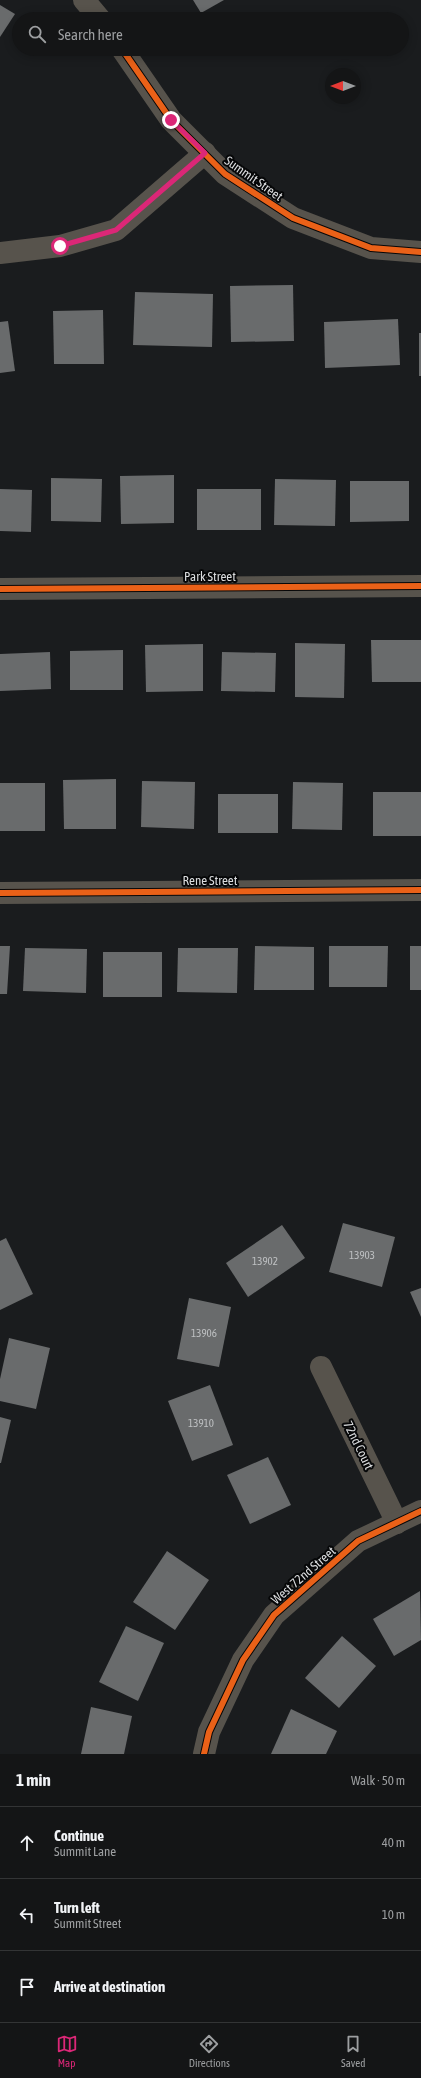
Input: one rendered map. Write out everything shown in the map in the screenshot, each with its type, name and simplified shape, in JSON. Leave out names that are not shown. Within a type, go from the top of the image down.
[{"type":"street","points":[[84,0],[94,12]]},
{"type":"street","name":"Summit Street","points":[[127,56],[171,120],[225,174],[293,218],[371,248],[421,252]]},
{"type":"street","points":[[0,253],[60,246],[116,230],[205,153]]},
{"type":"street","name":"Park Street","points":[[0,589],[421,586]]},
{"type":"street","name":"Rene Street","points":[[0,893],[421,890]]},
{"type":"street","name":"72nd Court","points":[[320,1367],[396,1523]]},
{"type":"street","name":"West 72nd Street","points":[[204,1754],[209,1732],[243,1660],[274,1615],[358,1541],[421,1511]]},
{"type":"building","points":[[193,0],[224,0],[203,12],[200,12]]},
{"type":"building","points":[[0,5],[12,12],[12,19],[0,37]]},
{"type":"building","points":[[293,285],[294,341],[231,342],[230,286]]},
{"type":"building","points":[[135,292],[213,294],[212,347],[133,345]]},
{"type":"building","points":[[103,310],[104,364],[54,364],[53,311]]},
{"type":"building","points":[[398,319],[400,365],[325,368],[324,322]]},
{"type":"building","points":[[8,321],[15,371],[0,373],[0,322]]},
{"type":"building","points":[[419,333],[421,333],[421,376],[419,376]]},
{"type":"building","points":[[174,475],[174,523],[121,524],[120,476]]},
{"type":"building","points":[[51,478],[102,479],[101,522],[51,521]]},
{"type":"building","points":[[275,479],[336,480],[335,526],[274,525]]},
{"type":"building","points":[[350,481],[409,481],[409,521],[350,522]]},
{"type":"building","points":[[0,489],[32,490],[31,532],[0,531]]},
{"type":"building","points":[[197,489],[261,489],[261,530],[197,530]]},
{"type":"building","points":[[371,640],[421,640],[421,682],[372,682]]},
{"type":"building","points":[[295,643],[345,644],[344,698],[295,697]]},
{"type":"building","points":[[203,644],[203,691],[146,692],[145,645]]},
{"type":"building","points":[[123,650],[123,690],[70,690],[70,651]]},
{"type":"building","points":[[50,652],[51,689],[0,691],[0,654]]},
{"type":"building","points":[[222,652],[276,653],[275,692],[221,691]]},
{"type":"building","points":[[116,779],[116,829],[64,829],[63,780]]},
{"type":"building","points":[[142,781],[195,782],[194,829],[141,827]]},
{"type":"building","points":[[293,782],[343,783],[342,830],[292,829]]},
{"type":"building","points":[[0,783],[45,783],[45,831],[0,831]]},
{"type":"building","points":[[373,792],[421,792],[421,836],[373,836]]},
{"type":"building","points":[[218,794],[278,794],[278,833],[218,833]]},
{"type":"building","points":[[0,946],[10,946],[7,994],[0,994]]},
{"type":"building","points":[[255,946],[314,947],[314,990],[254,990]]},
{"type":"building","points":[[329,946],[388,946],[387,987],[329,987]]},
{"type":"building","points":[[410,946],[421,946],[421,990],[410,990]]},
{"type":"building","points":[[25,948],[87,949],[86,993],[23,991]]},
{"type":"building","points":[[178,948],[238,948],[237,993],[177,992]]},
{"type":"building","points":[[103,952],[162,952],[162,997],[103,997]]},
{"type":"building","points":[[343,1223],[395,1237],[382,1287],[329,1272]]},
{"type":"building","points":[[282,1225],[305,1258],[248,1297],[226,1263]]},
{"type":"building","points":[[6,1238],[33,1294],[0,1310],[0,1241]]},
{"type":"building","points":[[421,1288],[421,1317],[410,1292]]},
{"type":"building","points":[[189,1298],[231,1307],[219,1367],[177,1359]]},
{"type":"building","points":[[9,1338],[50,1348],[36,1409],[0,1401],[0,1379]]},
{"type":"building","points":[[210,1385],[233,1445],[192,1461],[168,1401]]},
{"type":"building","points":[[0,1417],[11,1420],[1,1463],[0,1463]]},
{"type":"building","points":[[268,1457],[291,1505],[250,1524],[227,1475]]},
{"type":"building","points":[[167,1551],[209,1580],[175,1630],[133,1602]]},
{"type":"building","points":[[420,1591],[421,1640],[394,1656],[373,1619]]},
{"type":"building","points":[[126,1626],[164,1643],[138,1701],[99,1682]]},
{"type":"building","points":[[342,1636],[376,1666],[339,1708],[305,1678]]},
{"type":"building","points":[[91,1707],[132,1716],[124,1754],[81,1754]]},
{"type":"building","points":[[291,1709],[337,1731],[326,1754],[271,1754]]},
{"type":"cycle path","points":[[127,56],[171,120],[225,174],[293,218],[371,248],[421,252]]},
{"type":"cycle path","points":[[0,589],[421,586]]},
{"type":"cycle path","points":[[0,893],[421,890]]},
{"type":"cycle path","points":[[204,1754],[209,1732],[243,1660],[274,1615],[358,1541],[421,1511]]},
{"type":"route","points":[[60,246],[116,230],[205,153],[171,120]]}]
